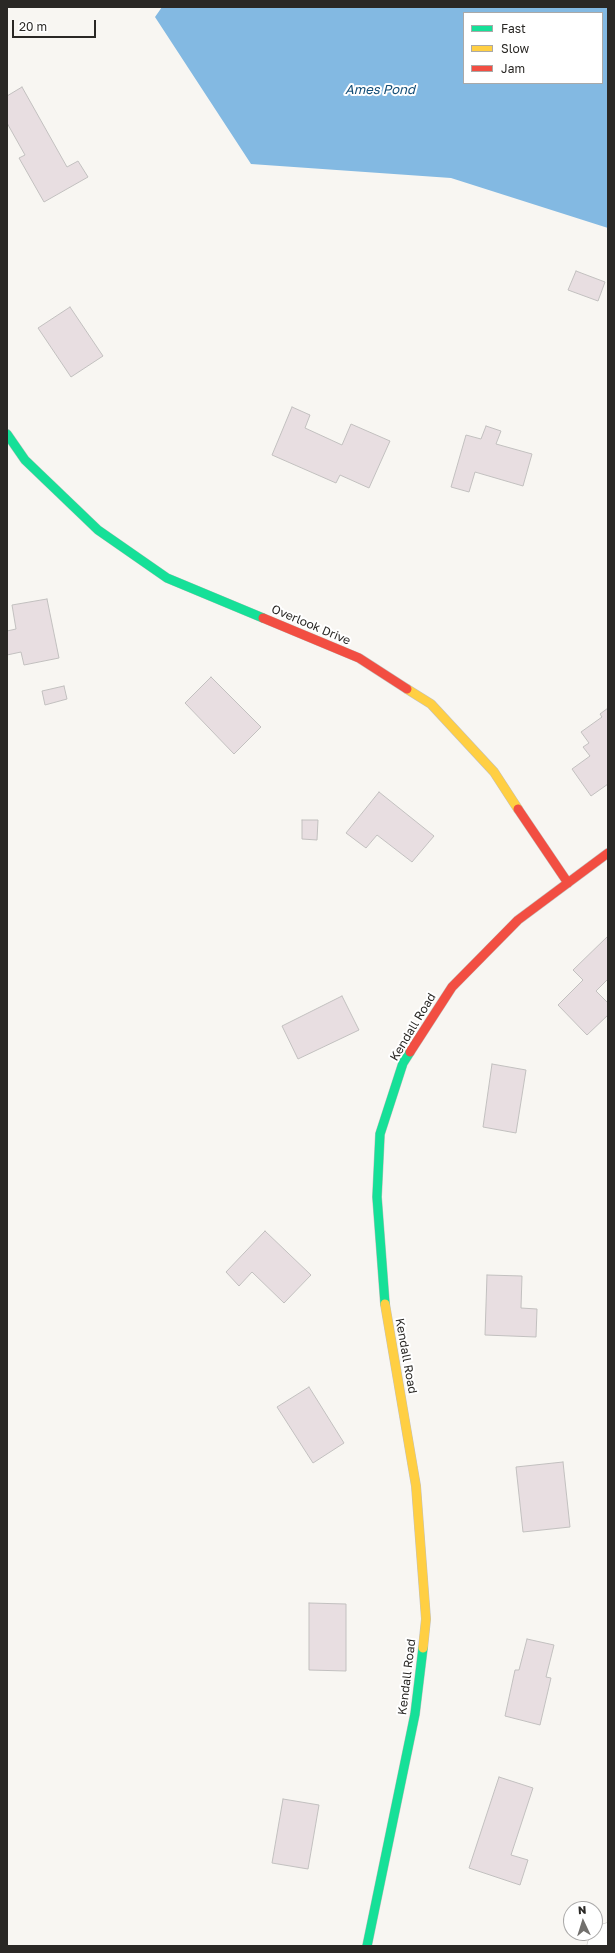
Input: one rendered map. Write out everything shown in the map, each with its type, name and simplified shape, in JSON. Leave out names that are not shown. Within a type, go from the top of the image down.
[{"type":"street","name":"Overlook Drive","points":[[7,434],[25,460],[98,530],[167,578],[359,658],[431,704],[494,772],[568,883]]},
{"type":"street","name":"Kendall Road","points":[[367,1946],[415,1714],[426,1619],[416,1486],[384,1298],[376,1197],[380,1134],[403,1063],[452,987],[518,920],[608,853]]},
{"type":"street","points":[[598,1946],[608,1934]]},
{"type":"water","name":"Ames Pond","points":[[162,7],[608,7],[608,228],[451,178],[251,164],[155,17]]},
{"type":"building","points":[[22,87],[67,167],[78,161],[88,177],[44,202],[19,158],[25,155],[7,123],[7,96]]},
{"type":"building","points":[[576,271],[605,282],[598,301],[568,290]]},
{"type":"building","points":[[70,307],[103,356],[71,377],[38,328]]},
{"type":"building","points":[[292,407],[310,415],[305,428],[342,445],[351,424],[390,441],[369,488],[340,475],[336,483],[272,455]]},
{"type":"building","points":[[486,426],[501,431],[496,444],[532,454],[523,486],[475,472],[469,492],[451,487],[466,435],[481,439]]},
{"type":"building","points":[[47,599],[59,658],[24,665],[21,652],[7,655],[7,631],[16,629],[12,605]]},
{"type":"building","points":[[211,677],[261,727],[234,754],[185,703]]},
{"type":"building","points":[[64,686],[67,699],[45,705],[42,691]]},
{"type":"building","points":[[608,708],[608,784],[591,796],[572,769],[590,756],[583,747],[589,743],[581,732],[602,717],[600,714]]},
{"type":"building","points":[[379,792],[434,836],[412,862],[377,835],[366,848],[346,833]]},
{"type":"building","points":[[302,820],[318,820],[317,840],[302,839]]},
{"type":"building","points":[[608,936],[608,979],[596,991],[608,1003],[608,1015],[587,1035],[558,1005],[583,980],[573,970]]},
{"type":"building","points":[[342,996],[359,1030],[298,1059],[282,1026]]},
{"type":"building","points":[[492,1064],[526,1070],[516,1133],[483,1127]]},
{"type":"building","points":[[265,1231],[311,1275],[284,1303],[252,1272],[239,1286],[226,1272]]},
{"type":"building","points":[[487,1275],[522,1276],[521,1308],[537,1309],[536,1337],[485,1335]]},
{"type":"building","points":[[309,1387],[344,1443],[313,1463],[277,1407]]},
{"type":"building","points":[[563,1462],[570,1527],[523,1532],[516,1467]]},
{"type":"building","points":[[309,1603],[346,1604],[346,1671],[309,1670]]},
{"type":"building","points":[[527,1639],[554,1645],[546,1677],[551,1678],[540,1725],[505,1716],[515,1670],[519,1670]]},
{"type":"building","points":[[499,1777],[533,1788],[511,1855],[528,1860],[520,1885],[469,1868]]},
{"type":"building","points":[[283,1799],[319,1805],[308,1869],[272,1863]]},
{"type":"traffic: fast","points":[[7,434],[25,460],[98,530],[167,578],[263,618]]},
{"type":"traffic: fast","points":[[385,1304],[377,1197],[380,1134],[403,1063],[410,1052]]},
{"type":"traffic: fast","points":[[367,1946],[415,1714],[423,1648]]},
{"type":"traffic: slow","points":[[407,689],[431,704],[494,772],[518,809]]},
{"type":"traffic: slow","points":[[385,1304],[416,1486],[426,1619],[423,1648]]},
{"type":"traffic: jam","points":[[263,618],[359,658],[407,689]]},
{"type":"traffic: jam","points":[[518,809],[568,883]]},
{"type":"traffic: jam","points":[[410,1052],[452,987],[518,920],[608,853]]}]
